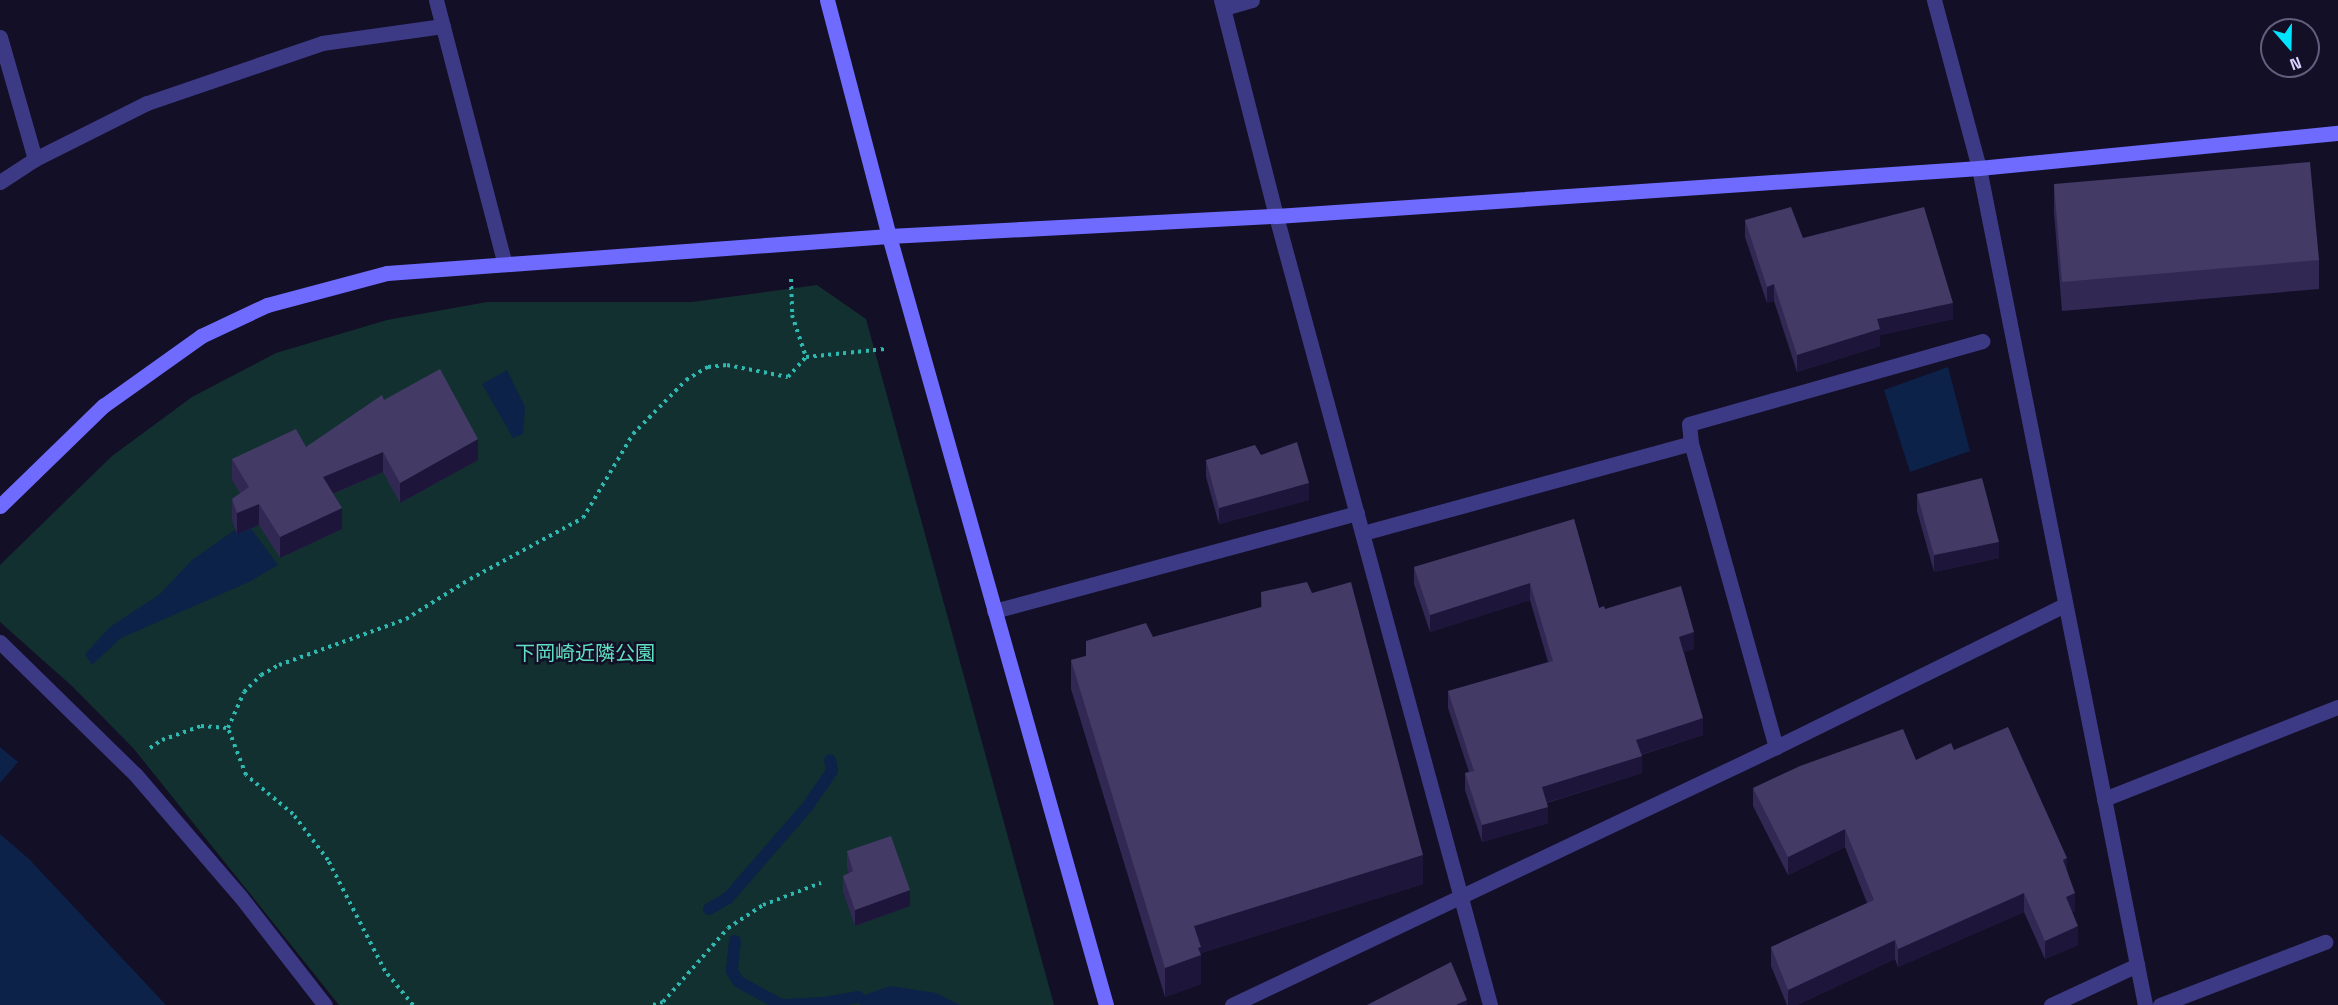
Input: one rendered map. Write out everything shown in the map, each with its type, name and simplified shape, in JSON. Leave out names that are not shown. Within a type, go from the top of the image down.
[{"type":"street","points":[[436,0],[505,264]]},
{"type":"street","points":[[827,0],[889,236],[1106,1005]]},
{"type":"street","points":[[1252,0],[1223,4],[1276,216],[1490,1005]]},
{"type":"street","points":[[1934,0],[1979,168],[2145,1005]]},
{"type":"street","points":[[0,183],[35,159],[147,103],[322,43],[443,26]]},
{"type":"street","points":[[0,37],[35,159]]},
{"type":"street","points":[[0,506],[103,406],[201,336],[267,305],[387,273],[889,236],[1276,216],[1979,168],[2338,133]]},
{"type":"street","points":[[1776,747],[1691,442],[1689,424],[1982,341]]},
{"type":"street","points":[[1363,533],[1691,442]]},
{"type":"street","points":[[994,611],[1357,513]]},
{"type":"street","points":[[1233,1005],[1776,747],[2065,605]]},
{"type":"street","points":[[0,642],[126,765],[240,896],[325,1005]]},
{"type":"street","points":[[2104,799],[2338,707]]},
{"type":"street","points":[[2160,1005],[2325,942]]},
{"type":"street","points":[[2051,1005],[2137,965]]},
{"type":"path","points":[[791,279],[792,315],[806,357]]},
{"type":"path","points":[[413,1005],[385,971],[328,861],[293,814],[246,775],[228,728],[244,692],[261,675],[279,664],[406,620],[470,579],[583,518],[633,434],[686,380],[708,367],[727,365],[788,377],[806,357],[885,349]]},
{"type":"path","points":[[126,765],[162,740],[201,726],[228,728]]},
{"type":"path","points":[[653,1005],[663,1002],[728,928],[763,905],[821,883]]},
{"type":"path","points":[[663,1002],[667,1005]]},
{"type":"green space","name":"下岡崎近隣公園","points":[[817,285],[866,319],[1054,1005],[339,1005],[134,749],[73,687],[0,622],[0,565],[112,456],[192,397],[276,353],[387,320],[487,302],[692,302]]},
{"type":"water","points":[[1948,367],[1970,451],[1910,472],[1884,390]]},
{"type":"water","points":[[507,370],[525,407],[523,434],[513,438],[482,384]]},
{"type":"water","points":[[246,522],[278,565],[249,582],[121,638],[92,665],[85,654],[110,627],[160,594],[192,560]]},
{"type":"water","points":[[0,747],[18,762],[0,783]]},
{"type":"water","points":[[0,834],[29,859],[166,1005],[0,1005]]},
{"type":"water","points":[[891,986],[936,993],[960,1005],[860,1005],[858,997]]},
{"type":"building","points":[[2310,162],[2319,260],[2062,282],[2054,184]]},
{"type":"building","points":[[1791,207],[1803,238],[1924,207],[1953,303],[1877,319],[1880,329],[1797,355],[1774,284],[1767,287],[1745,220]]},
{"type":"building","points":[[440,369],[478,439],[400,483],[383,452],[323,477],[342,508],[280,537],[259,504],[237,513],[232,499],[249,487],[232,459],[296,429],[306,447],[382,395],[384,400]]},
{"type":"building","points":[[1297,442],[1309,483],[1219,508],[1206,460],[1255,445],[1261,455]]},
{"type":"building","points":[[1982,478],[1999,542],[1934,555],[1917,494]]},
{"type":"building","points":[[1574,519],[1599,608],[1604,606],[1605,609],[1681,586],[1694,632],[1679,637],[1703,718],[1636,740],[1642,756],[1542,787],[1548,807],[1482,825],[1465,773],[1474,771],[1448,691],[1553,661],[1530,583],[1430,615],[1414,567]]},
{"type":"building","points":[[1307,582],[1312,593],[1351,582],[1423,855],[1194,926],[1201,947],[1198,948],[1201,955],[1165,968],[1071,660],[1086,656],[1086,641],[1146,623],[1153,637],[1262,607],[1261,592]]},
{"type":"building","points":[[2008,727],[2067,858],[2063,860],[2075,893],[2066,897],[2078,926],[2045,941],[2024,893],[1898,949],[1895,940],[1788,990],[1771,947],[1874,900],[1845,829],[1788,857],[1753,788],[1800,766],[1903,729],[1916,760],[1951,743],[1954,750]]},
{"type":"building","points":[[891,836],[910,890],[855,910],[843,876],[853,871],[847,851]]},
{"type":"building","points":[[1451,962],[1467,1000],[1456,1005],[1367,1005]]},
{"type":"waterway","points":[[709,909],[728,898],[807,807],[832,771],[830,760]]},
{"type":"waterway","points":[[735,941],[732,971],[739,982],[781,1005]]},
{"type":"waterway","points":[[783,1005],[824,1003],[858,997]]}]
